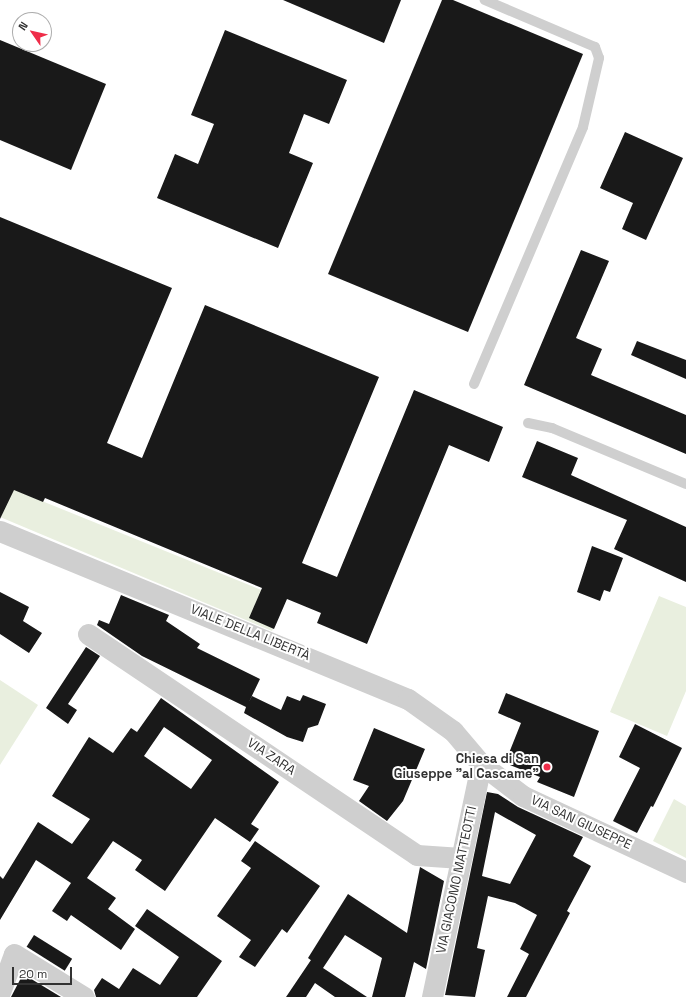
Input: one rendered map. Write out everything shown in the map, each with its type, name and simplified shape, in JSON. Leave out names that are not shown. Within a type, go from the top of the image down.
[{"type":"street","name":"VIALE DELLA LIBERTÀ","points":[[0,531],[408,699],[453,731],[481,764]]},
{"type":"street","name":"VIA ZARA","points":[[88,634],[416,855],[461,858]]},
{"type":"street","name":"VIA GIACOMO MATTEOTTI","points":[[432,997],[481,764]]},
{"type":"street","name":"VIA SAN GIUSEPPE","points":[[481,764],[523,796],[686,872]]},
{"type":"street","points":[[0,992],[14,954],[84,997]]},
{"type":"lane","points":[[474,384],[583,127],[599,58],[595,46],[485,0]]},
{"type":"lane","points":[[528,423],[552,428],[686,484]]},
{"type":"green space","points":[[0,484],[286,600],[272,631],[0,517]]},
{"type":"green space","points":[[659,596],[686,607],[686,691],[667,736],[610,712]]},
{"type":"green space","points":[[0,680],[38,705],[0,765]]},
{"type":"green space","points":[[674,799],[686,806],[686,858],[653,841]]},
{"type":"building","points":[[283,0],[401,0],[384,43]]},
{"type":"building","points":[[442,0],[453,0],[583,54],[468,332],[328,274]]},
{"type":"building","points":[[225,30],[347,80],[329,124],[304,114],[289,153],[313,163],[278,248],[157,198],[175,154],[198,164],[214,124],[191,115]]},
{"type":"building","points":[[0,40],[12,45],[12,52],[29,52],[106,84],[71,170],[0,140]]},
{"type":"building","points":[[625,132],[683,158],[646,240],[622,229],[633,203],[600,188]]},
{"type":"building","points":[[0,217],[172,288],[107,443],[142,458],[205,305],[379,377],[302,563],[337,577],[414,390],[503,427],[489,462],[449,445],[367,644],[317,623],[321,613],[287,599],[274,629],[249,618],[262,588],[45,498],[43,502],[14,490],[0,519]]},
{"type":"building","points":[[581,250],[609,261],[576,338],[602,349],[591,375],[686,415],[686,454],[524,385]]},
{"type":"building","points":[[637,341],[686,360],[686,379],[631,355]]},
{"type":"building","points":[[537,441],[578,458],[571,475],[686,527],[686,582],[614,549],[627,520],[522,477]]},
{"type":"building","points":[[592,546],[623,558],[610,592],[604,590],[600,601],[577,592]]},
{"type":"building","points":[[0,592],[29,607],[23,621],[42,633],[29,653],[0,634]]},
{"type":"building","points":[[121,595],[169,615],[166,621],[200,644],[197,648],[260,679],[249,702],[252,696],[281,710],[287,696],[300,701],[303,695],[326,704],[318,725],[308,728],[303,742],[287,737],[244,713],[246,707],[142,656],[97,625],[99,620],[109,624]]},
{"type":"building","points":[[86,647],[100,656],[68,704],[77,710],[68,724],[46,708]]},
{"type":"building","points":[[506,693],[599,731],[574,797],[537,782],[540,777],[505,763],[521,723],[498,713]]},
{"type":"building","points":[[161,698],[279,782],[251,824],[259,829],[250,842],[215,818],[165,891],[135,870],[142,860],[113,841],[87,878],[116,898],[108,909],[135,929],[121,950],[71,915],[67,921],[52,911],[71,883],[36,860],[0,920],[0,876],[3,879],[38,822],[72,844],[90,819],[52,796],[89,737],[113,753],[131,728],[137,732]],"holes":[[[164,727],[212,760],[191,789],[144,756]]]},
{"type":"building","points":[[635,724],[682,748],[653,807],[651,806],[637,833],[613,821],[640,768],[619,757]]},
{"type":"building","points":[[374,728],[425,749],[403,801],[387,821],[359,801],[369,786],[353,780]]},
{"type":"building","points":[[487,792],[498,794],[518,807],[583,837],[573,856],[591,866],[567,911],[570,913],[526,997],[507,997],[529,954],[520,949],[537,915],[515,903],[488,896],[477,948],[485,950],[475,997],[445,995]],"holes":[[[495,812],[536,835],[510,884],[482,876]]]},
{"type":"building","points":[[255,841],[320,886],[287,933],[282,929],[255,967],[239,957],[251,940],[217,916],[251,868],[241,861]]},
{"type":"building","points":[[420,867],[444,881],[426,969],[414,962],[405,997],[372,997],[382,958],[345,935],[323,968],[367,997],[335,997],[315,983],[306,997],[286,997],[311,960],[308,958],[348,894],[407,933]]},
{"type":"building","points":[[147,909],[222,961],[197,997],[96,997],[94,990],[102,978],[119,989],[133,968],[160,985],[179,957],[135,926]]},
{"type":"building","points":[[34,935],[72,959],[65,971],[27,947]]},
{"type":"building","points":[[23,974],[61,997],[11,997]]},
{"type":"place","name":"Chiesa di San Giuseppe \"al Cascame\"","points":[[547,767]]}]
